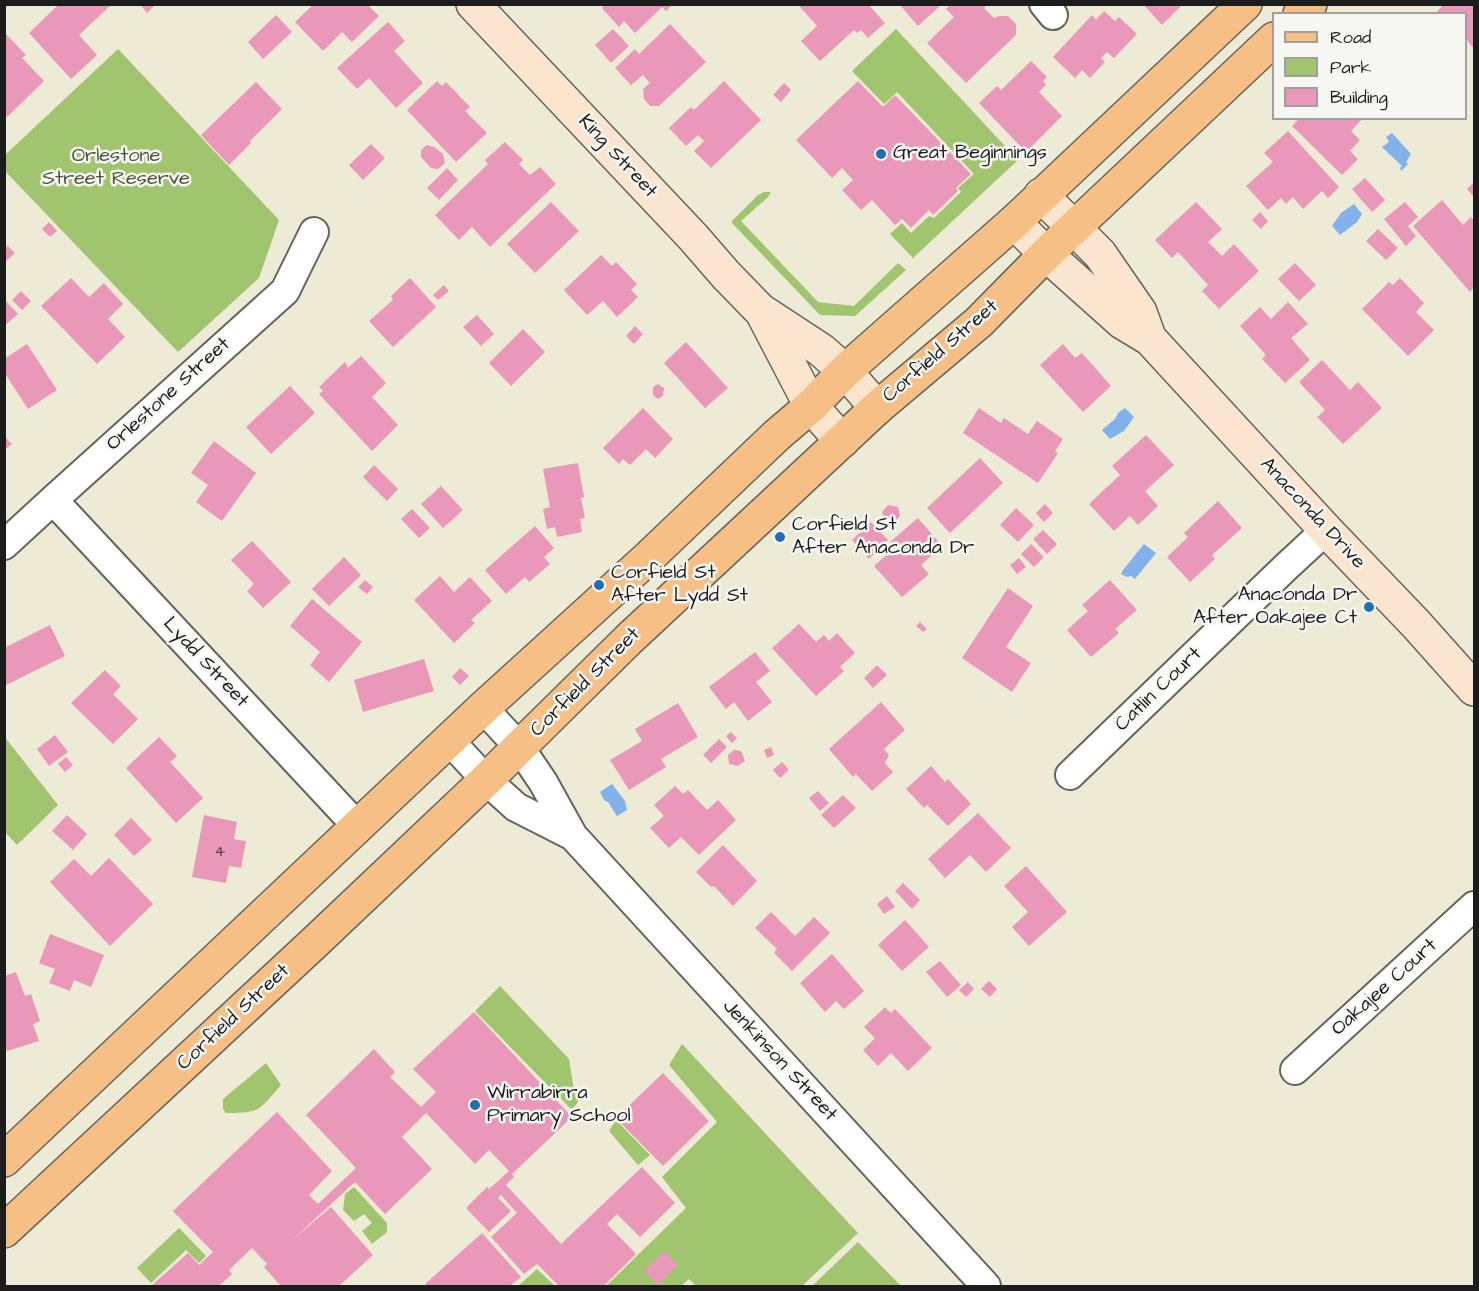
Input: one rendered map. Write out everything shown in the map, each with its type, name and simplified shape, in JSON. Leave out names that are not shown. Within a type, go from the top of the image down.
[{"type":"main road","name":"King Street","points":[[473,4],[760,310],[821,350],[845,371],[877,408]]},
{"type":"main road","points":[[4,1160],[483,708],[649,557],[777,435],[811,406],[845,371],[1014,222],[1245,4]]},
{"type":"main road","name":"Corfield Street","points":[[4,1231],[520,748],[629,639],[877,408],[979,322],[1073,228],[1272,41]]},
{"type":"main road","name":"Anaconda Drive","points":[[1041,195],[1100,254],[1140,312],[1150,339]]},
{"type":"main road","name":"Anaconda Drive","points":[[1014,222],[1122,322],[1150,339],[1474,689]]},
{"type":"main road","name":"King Street","points":[[760,310],[811,406],[842,441]]},
{"type":"street","name":"Orlestone Street","points":[[4,545],[285,291],[314,231]]},
{"type":"street","name":"Lydd Street","points":[[52,500],[358,827]]},
{"type":"street","name":"Catlin Court","points":[[1070,775],[1326,530]]},
{"type":"street","name":"Jenkinson Street","points":[[483,708],[520,748],[543,782],[573,836],[986,1287]]},
{"type":"street","name":"Jenkinson Street","points":[[449,740],[486,780],[516,807],[573,836]]},
{"type":"street","name":"Oakajee Court","points":[[1294,1070],[1474,906]]},
{"type":"green space","points":[[896,29],[1018,160],[913,258],[890,234],[902,223],[911,233],[929,216],[934,218],[961,192],[958,188],[974,174],[897,92],[884,104],[852,71]]},
{"type":"green space","name":"Orlestone Street Reserve","points":[[118,49],[279,220],[259,278],[178,352],[5,171],[5,155]]},
{"type":"green space","points":[[771,192],[741,221],[818,302],[854,306],[898,263],[906,270],[855,316],[820,315],[731,222],[758,195]]},
{"type":"green space","points":[[4,736],[58,805],[17,845],[5,832]]},
{"type":"green space","points":[[500,986],[569,1059],[578,1102],[572,1110],[475,1011]]},
{"type":"green space","points":[[682,1044],[858,1233],[802,1286],[696,1286],[689,1279],[681,1286],[606,1286],[686,1208],[662,1177],[717,1122],[669,1065]]},
{"type":"green space","points":[[266,1063],[281,1085],[263,1105],[253,1111],[226,1113],[223,1109],[223,1099]]},
{"type":"green space","points":[[616,1120],[650,1155],[638,1165],[609,1131]]},
{"type":"green space","points":[[354,1187],[387,1223],[387,1232],[372,1244],[362,1231],[372,1223],[364,1214],[354,1221],[343,1210],[345,1194]]},
{"type":"green space","points":[[179,1228],[206,1256],[199,1263],[186,1250],[151,1283],[137,1268]]},
{"type":"green space","points":[[858,1242],[901,1286],[812,1286]]},
{"type":"green space","points":[[537,1269],[555,1286],[518,1286]]},
{"type":"water","points":[[1392,133],[1411,154],[1406,162],[1408,164],[1401,171],[1402,166],[1382,147],[1389,142],[1386,137]]},
{"type":"water","points":[[1354,204],[1362,214],[1357,222],[1340,235],[1332,226],[1341,213]]},
{"type":"water","points":[[1125,408],[1134,417],[1124,431],[1110,439],[1102,430]]},
{"type":"water","points":[[1144,544],[1156,553],[1135,579],[1121,574],[1123,570]]},
{"type":"water","points":[[612,784],[625,801],[627,810],[617,816],[600,792]]},
{"type":"building","points":[[59,4],[112,4],[79,35],[97,55],[71,79],[29,33]]},
{"type":"building","points":[[140,4],[156,4],[147,13]]},
{"type":"building","points":[[314,4],[367,4],[379,16],[352,42],[342,32],[323,51],[295,22]]},
{"type":"building","points":[[605,4],[673,4],[666,11],[662,7],[635,33],[624,21],[619,27],[602,8]]},
{"type":"building","points":[[802,4],[868,4],[885,23],[868,38],[861,30],[857,33],[854,30],[820,61],[801,41],[817,26],[800,7]]},
{"type":"building","points":[[899,4],[942,4],[918,26]]},
{"type":"building","points":[[951,4],[988,4],[984,8],[994,18],[1008,16],[1016,24],[1016,35],[966,83],[927,43],[954,17],[946,9]]},
{"type":"building","points":[[1143,4],[1183,4],[1162,25]]},
{"type":"building","points":[[1444,4],[1474,4],[1474,49],[1467,40],[1467,12],[1437,12]]},
{"type":"building","points":[[1104,11],[1115,21],[1119,17],[1137,34],[1114,58],[1107,52],[1101,58],[1105,62],[1090,78],[1082,70],[1075,78],[1053,57],[1092,15],[1096,20]]},
{"type":"building","points":[[276,15],[292,32],[263,59],[248,42]]},
{"type":"building","points":[[388,22],[405,41],[394,51],[423,83],[396,108],[369,78],[357,89],[337,68]]},
{"type":"building","points":[[670,24],[706,62],[659,106],[650,106],[644,99],[643,89],[650,83],[643,75],[631,85],[615,68],[635,49],[639,54]]},
{"type":"building","points":[[613,29],[629,46],[611,63],[595,45]]},
{"type":"building","points":[[4,32],[26,55],[22,58],[44,81],[7,117],[4,114]]},
{"type":"building","points":[[1031,61],[1047,77],[1043,81],[1046,85],[1039,92],[1062,116],[1026,152],[979,103],[997,86],[1001,90]]},
{"type":"building","points":[[437,81],[442,86],[446,82],[470,107],[465,111],[487,133],[456,162],[407,110]]},
{"type":"building","points":[[724,81],[761,120],[711,168],[694,151],[704,141],[698,135],[686,146],[669,128],[691,107],[694,110]]},
{"type":"building","name":"Great Beginnings","points":[[858,81],[883,107],[895,95],[971,174],[956,188],[958,191],[933,215],[929,210],[911,228],[902,219],[895,225],[872,200],[861,210],[842,190],[853,180],[842,168],[832,178],[796,140]]},
{"type":"building","points":[[256,82],[282,109],[229,165],[201,135]]},
{"type":"building","points":[[784,83],[791,90],[781,102],[773,95]]},
{"type":"building","points":[[1298,120],[1361,120],[1351,131],[1360,140],[1350,151],[1358,159],[1342,175],[1292,126]]},
{"type":"building","points":[[1288,131],[1339,187],[1328,198],[1322,191],[1303,209],[1293,197],[1286,204],[1281,198],[1268,210],[1246,186],[1273,162],[1264,153]]},
{"type":"building","points":[[505,142],[523,160],[519,164],[530,175],[540,167],[556,184],[490,247],[472,227],[459,240],[435,215],[488,164],[485,160]]},
{"type":"building","points":[[371,144],[385,158],[363,180],[349,165]]},
{"type":"building","points":[[427,145],[443,154],[445,163],[438,169],[431,168],[421,157],[421,150]]},
{"type":"building","points":[[447,168],[458,180],[439,200],[427,188]]},
{"type":"building","points":[[1365,178],[1385,200],[1372,212],[1352,189]]},
{"type":"building","points":[[1474,182],[1474,197],[1467,189]]},
{"type":"building","points":[[1442,200],[1463,225],[1471,217],[1474,221],[1474,287],[1470,292],[1413,226]]},
{"type":"building","points":[[551,202],[579,231],[535,273],[507,244]]},
{"type":"building","points":[[1196,202],[1222,229],[1208,242],[1222,256],[1234,244],[1259,271],[1219,309],[1202,291],[1208,285],[1178,252],[1172,258],[1155,240]]},
{"type":"building","points":[[1405,202],[1418,217],[1408,226],[1416,236],[1406,246],[1384,219]]},
{"type":"building","points":[[1260,212],[1268,221],[1261,229],[1252,220]]},
{"type":"building","points":[[49,222],[57,231],[50,237],[42,229]]},
{"type":"building","points":[[1378,229],[1398,248],[1386,260],[1366,241]]},
{"type":"building","points":[[8,246],[15,253],[4,263],[4,248]]},
{"type":"building","points":[[601,255],[612,266],[616,262],[637,284],[631,290],[638,297],[617,317],[603,301],[587,315],[564,290]]},
{"type":"building","points":[[1295,263],[1316,285],[1299,301],[1278,279]]},
{"type":"building","points":[[71,278],[89,297],[104,283],[123,304],[108,319],[125,337],[97,364],[41,306]]},
{"type":"building","points":[[410,278],[436,307],[393,347],[369,321],[393,300],[391,296]]},
{"type":"building","points":[[1400,278],[1424,303],[1416,312],[1434,330],[1408,356],[1362,309],[1389,282],[1393,285]]},
{"type":"building","points":[[444,285],[449,291],[438,300],[433,295]]},
{"type":"building","points":[[21,291],[31,301],[22,310],[12,300]]},
{"type":"building","points":[[4,299],[18,314],[4,326]]},
{"type":"building","points":[[1288,302],[1308,324],[1291,338],[1310,360],[1285,383],[1262,359],[1266,355],[1240,326],[1260,307],[1271,319]]},
{"type":"building","points":[[477,315],[494,334],[481,346],[463,327]]},
{"type":"building","points":[[635,326],[643,334],[634,344],[626,336]]},
{"type":"building","points":[[523,329],[545,352],[511,386],[489,363]]},
{"type":"building","points":[[686,342],[728,388],[705,408],[664,363]]},
{"type":"building","points":[[27,344],[57,390],[28,409],[4,372],[4,359]]},
{"type":"building","points":[[1063,344],[1075,358],[1082,353],[1111,386],[1083,412],[1040,365]]},
{"type":"building","points":[[361,356],[386,383],[372,397],[398,425],[372,451],[319,394],[323,391],[319,387],[345,362],[348,368]]},
{"type":"building","points":[[1322,360],[1350,390],[1358,382],[1382,408],[1343,444],[1317,417],[1325,410],[1299,382]]},
{"type":"building","points":[[658,384],[664,388],[663,396],[658,399],[653,395],[653,387]]},
{"type":"building","points":[[290,386],[315,413],[271,454],[246,427]]},
{"type":"building","points":[[643,408],[673,439],[655,458],[646,449],[630,465],[623,459],[619,464],[603,448]]},
{"type":"building","points":[[979,408],[1001,423],[1004,418],[1028,434],[1037,421],[1063,439],[1055,451],[1058,453],[1038,483],[963,433]]},
{"type":"building","points":[[1146,435],[1174,465],[1145,491],[1158,506],[1138,525],[1130,516],[1114,531],[1089,504],[1120,475],[1112,466]]},
{"type":"building","points":[[4,436],[12,444],[4,450]]},
{"type":"building","points":[[214,441],[256,473],[222,521],[196,502],[208,485],[191,473]]},
{"type":"building","points":[[980,458],[1003,483],[950,533],[927,508]]},
{"type":"building","points":[[578,463],[584,497],[581,498],[585,518],[580,519],[582,532],[557,537],[555,527],[547,529],[543,509],[550,507],[543,469]]},
{"type":"building","points":[[374,465],[398,489],[387,501],[363,477]]},
{"type":"building","points":[[441,486],[463,510],[443,528],[421,504]]},
{"type":"building","points":[[1218,501],[1242,528],[1212,555],[1215,559],[1190,582],[1167,557],[1188,537],[1184,533]]},
{"type":"building","points":[[1045,504],[1053,513],[1044,522],[1036,513]]},
{"type":"building","points":[[888,505],[898,507],[900,516],[893,524],[885,520],[882,512]]},
{"type":"building","points":[[1016,508],[1034,525],[1018,542],[1000,525]]},
{"type":"building","points":[[412,509],[430,528],[419,538],[401,519]]},
{"type":"building","points":[[918,518],[942,546],[921,565],[929,574],[902,597],[874,566],[895,547],[890,542]]},
{"type":"building","points":[[871,522],[888,540],[869,559],[852,540]]},
{"type":"building","points":[[535,526],[554,548],[544,557],[550,564],[529,582],[525,577],[506,594],[485,570]]},
{"type":"building","points":[[1043,530],[1057,544],[1047,554],[1033,539]]},
{"type":"building","points":[[252,541],[291,582],[263,608],[247,591],[254,584],[231,560]]},
{"type":"building","points":[[1031,544],[1044,557],[1034,567],[1021,554]]},
{"type":"building","points":[[344,557],[361,575],[329,606],[312,589]]},
{"type":"building","points":[[1019,558],[1026,567],[1017,574],[1010,565]]},
{"type":"building","points":[[440,576],[454,592],[470,577],[492,601],[471,620],[475,623],[454,643],[414,600]]},
{"type":"building","points":[[365,580],[373,587],[367,594],[358,587]]},
{"type":"building","points":[[1110,580],[1137,610],[1115,629],[1119,633],[1091,657],[1067,630],[1088,611],[1082,605]]},
{"type":"building","points":[[1008,588],[1033,606],[1006,647],[1031,663],[1012,692],[962,658]]},
{"type":"building","points":[[312,599],[362,642],[329,682],[310,665],[320,652],[290,626]]},
{"type":"building","points":[[920,622],[927,629],[923,632],[916,626]]},
{"type":"building","points":[[799,624],[816,642],[824,635],[829,641],[837,633],[855,653],[840,667],[844,671],[816,696],[772,648]]},
{"type":"building","points":[[50,625],[65,656],[4,686],[4,648]]},
{"type":"building","points":[[755,652],[770,671],[756,682],[772,702],[748,721],[734,702],[726,709],[709,687]]},
{"type":"building","points":[[424,659],[434,691],[363,712],[354,680]]},
{"type":"building","points":[[877,665],[887,675],[873,688],[864,678]]},
{"type":"building","points":[[460,668],[469,676],[460,685],[452,677]]},
{"type":"building","points":[[105,670],[121,686],[113,694],[138,719],[113,744],[71,703]]},
{"type":"building","points":[[881,702],[905,730],[884,749],[889,755],[885,763],[893,772],[872,791],[856,774],[853,777],[829,749]]},
{"type":"building","points":[[678,703],[698,737],[661,759],[666,767],[629,790],[610,760],[642,741],[635,729]]},
{"type":"building","points":[[731,732],[737,738],[732,743],[726,736]]},
{"type":"building","points":[[55,735],[68,752],[49,766],[37,749]]},
{"type":"building","points":[[159,737],[177,756],[170,762],[203,798],[176,823],[126,768]]},
{"type":"building","points":[[719,739],[727,747],[711,763],[703,755]]},
{"type":"building","points":[[771,747],[774,755],[767,758],[764,750]]},
{"type":"building","points":[[734,750],[741,751],[745,761],[738,766],[729,764],[728,755]]},
{"type":"building","points":[[66,757],[73,765],[65,772],[58,764]]},
{"type":"building","points":[[782,762],[789,770],[780,778],[773,770]]},
{"type":"building","points":[[931,766],[945,782],[948,779],[971,804],[948,826],[927,805],[924,808],[906,789]]},
{"type":"building","points":[[675,786],[683,794],[688,790],[707,810],[718,800],[736,820],[699,855],[681,837],[669,848],[650,828],[664,816],[654,805]]},
{"type":"building","points":[[818,791],[829,803],[820,811],[809,798]]},
{"type":"building","points":[[843,795],[856,808],[834,828],[821,815]]},
{"type":"building","points":[[978,813],[1011,848],[986,872],[970,855],[945,878],[928,859]]},
{"type":"building","points":[[67,815],[87,834],[73,850],[52,831]]},
{"type":"building","points":[[204,815],[237,822],[234,839],[246,841],[241,868],[229,866],[226,883],[192,877]]},
{"type":"building","points":[[131,818],[152,840],[134,856],[114,835]]},
{"type":"building","points":[[723,845],[757,881],[733,906],[714,886],[711,887],[696,872]]},
{"type":"building","points":[[109,858],[153,904],[110,946],[50,882],[74,859],[91,876]]},
{"type":"building","points":[[1026,866],[1067,912],[1029,946],[1012,927],[1028,912],[1004,886]]},
{"type":"building","points":[[903,883],[920,900],[912,909],[895,891]]},
{"type":"building","points":[[887,896],[895,907],[884,914],[877,904]]},
{"type":"building","points":[[771,912],[795,936],[814,917],[830,933],[792,971],[774,953],[777,949],[755,928]]},
{"type":"building","points":[[905,920],[929,947],[902,971],[878,945]]},
{"type":"building","points":[[50,934],[104,955],[91,987],[74,980],[70,991],[49,983],[55,969],[39,963]]},
{"type":"building","points":[[832,954],[864,991],[844,1009],[836,1001],[825,1012],[800,983]]},
{"type":"building","points":[[940,961],[961,985],[947,997],[926,972]]},
{"type":"building","points":[[16,972],[25,996],[31,994],[40,1021],[33,1024],[39,1041],[7,1051],[4,1043],[4,976]]},
{"type":"building","points":[[989,981],[997,989],[990,997],[981,989]]},
{"type":"building","points":[[968,982],[974,989],[966,997],[959,990]]},
{"type":"building","points":[[885,1007],[891,1013],[895,1009],[932,1048],[908,1071],[891,1053],[878,1066],[863,1050],[875,1038],[864,1027]]},
{"type":"building","points":[[474,1012],[572,1117],[512,1174],[514,1177],[506,1185],[561,1244],[642,1167],[675,1203],[640,1237],[617,1214],[607,1224],[636,1254],[604,1286],[559,1286],[537,1264],[524,1274],[491,1237],[517,1213],[501,1195],[498,1198],[511,1211],[489,1232],[466,1208],[487,1187],[489,1189],[509,1171],[489,1150],[475,1164],[426,1113],[402,1137],[432,1169],[385,1214],[355,1182],[290,1242],[331,1207],[373,1255],[339,1286],[278,1286],[280,1285],[264,1267],[267,1264],[252,1248],[229,1270],[232,1274],[219,1286],[151,1286],[188,1253],[199,1265],[213,1252],[173,1211],[277,1112],[332,1171],[309,1195],[318,1204],[356,1168],[306,1115],[374,1049],[395,1072],[390,1077],[421,1107],[436,1092],[413,1069]]},
{"type":"building","points":[[663,1073],[709,1121],[663,1166],[616,1118]]},
{"type":"building","points":[[482,1233],[521,1277],[510,1286],[427,1286],[425,1284]]},
{"type":"building","points":[[664,1251],[678,1265],[658,1285],[644,1271]]},
{"type":"place","name":"Great Beginnings","points":[[881,154]]},
{"type":"place","name":"Corfield St After Anaconda Dr","points":[[780,537]]},
{"type":"place","name":"Corfield St After Lydd St","points":[[599,585]]},
{"type":"place","name":"Anaconda Dr After Oakajee Ct","points":[[1369,607]]},
{"type":"place","name":"Wirrabirra Primary School","points":[[475,1105]]}]
